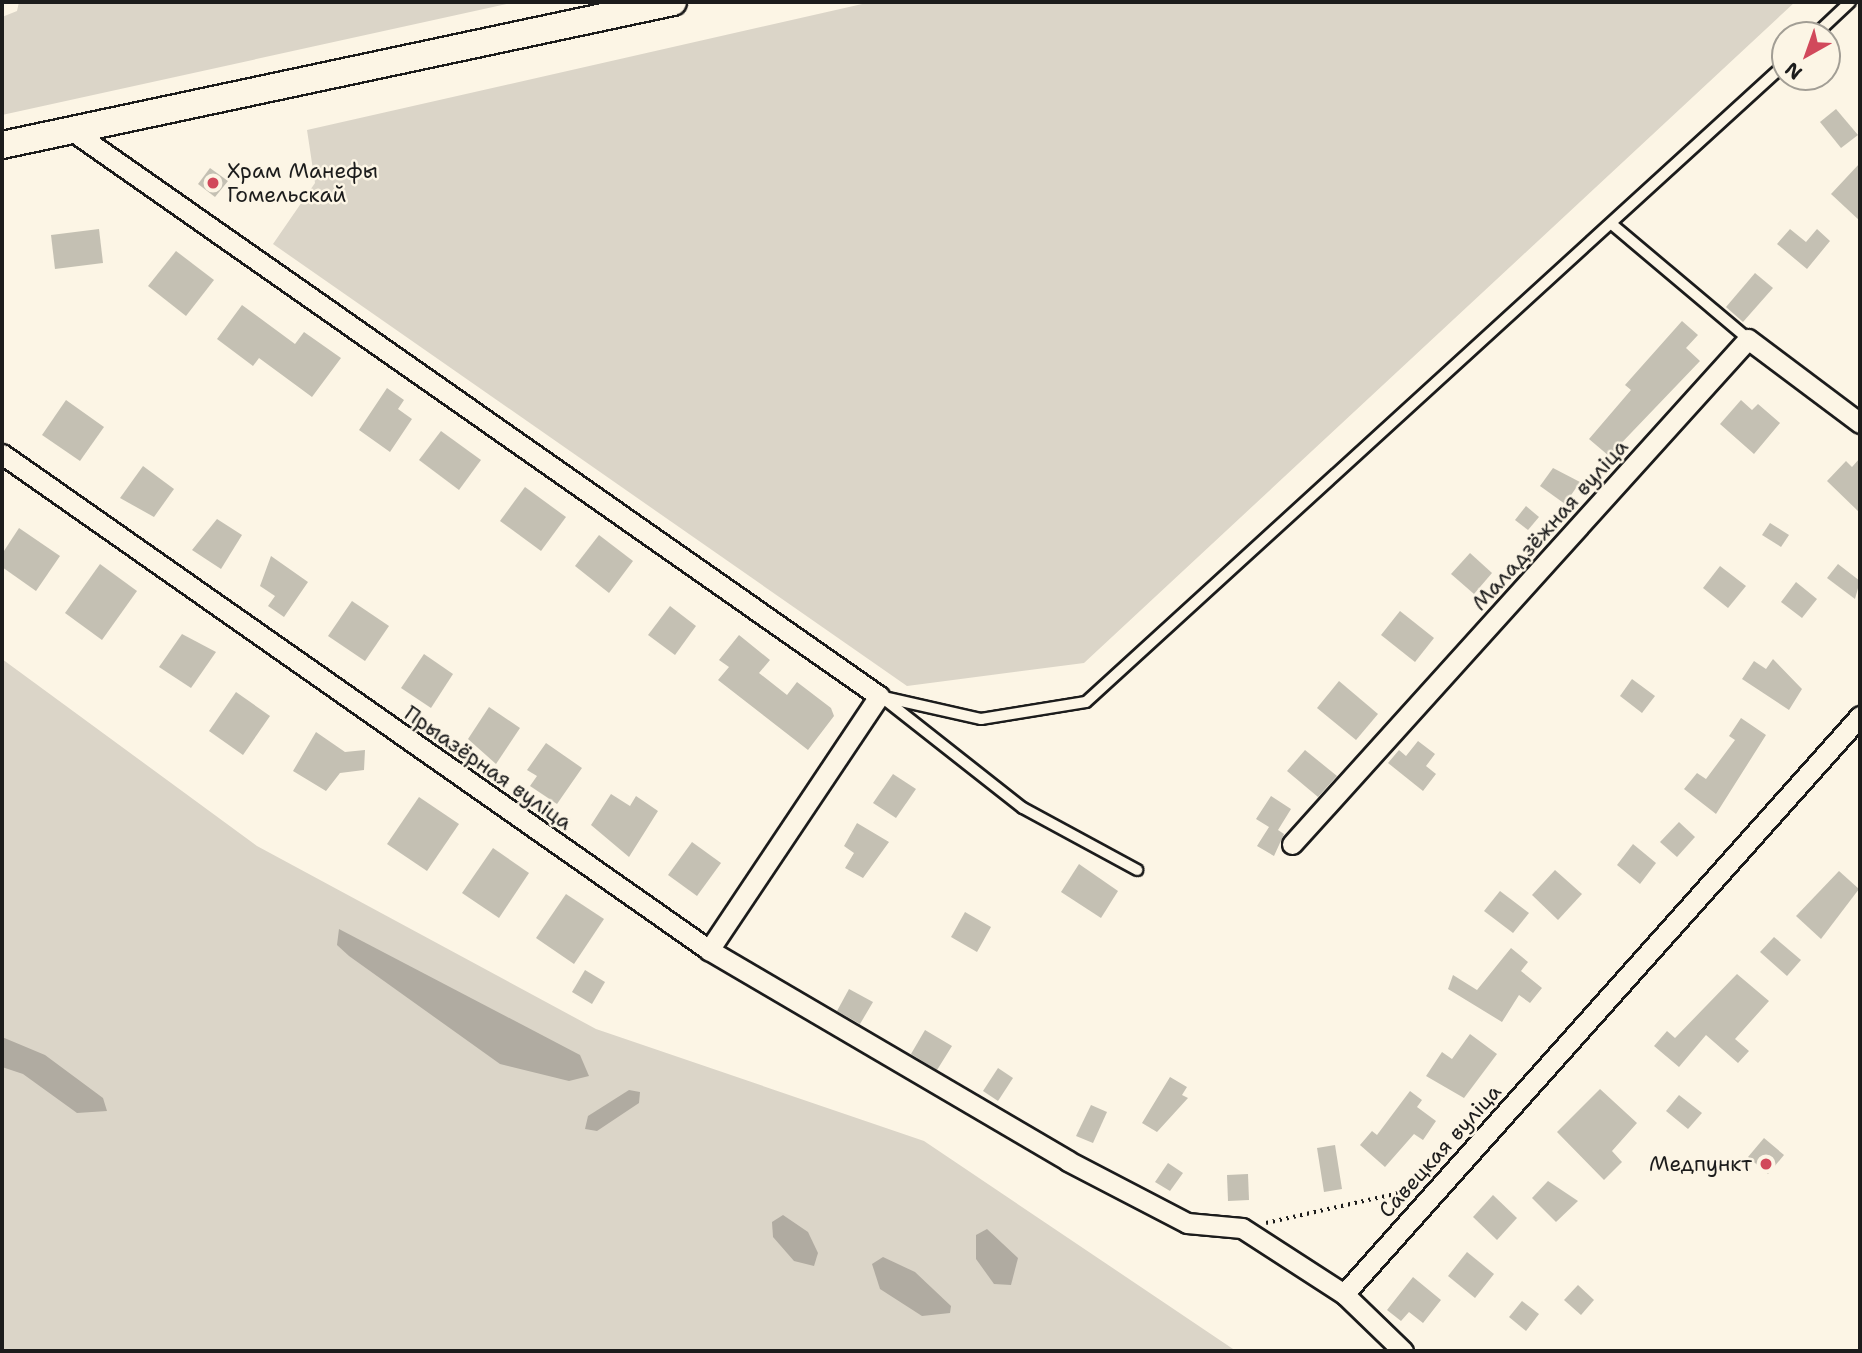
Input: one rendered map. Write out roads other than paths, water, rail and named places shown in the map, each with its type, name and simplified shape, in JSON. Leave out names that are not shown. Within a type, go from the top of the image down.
[{"type":"street","points":[[2,145],[74,132],[673,2]]},
{"type":"street","points":[[74,132],[880,696],[709,950]]},
{"type":"street","points":[[1748,340],[1860,423]]},
{"type":"street","name":"Маладзёжная вуліца","points":[[1293,844],[1748,340]]},
{"type":"street","name":"Прыазёрная вуліца","points":[[2,454],[709,950],[962,1099],[1187,1223],[1241,1228],[1344,1294]]},
{"type":"street","name":"Савецкая вуліца","points":[[1344,1294],[1860,716]]},
{"type":"street","points":[[1344,1294],[1403,1351]]},
{"type":"lane","points":[[1830,21],[1850,2]]},
{"type":"lane","points":[[880,696],[981,719],[1086,702],[1614,226],[1771,77]]},
{"type":"lane","points":[[1614,226],[1748,340]]},
{"type":"lane","points":[[880,696],[1023,807],[1137,870]]},
{"type":"place","name":"Храм Манефы Гомельскай","points":[[213,183]]},
{"type":"place","name":"Медпункт","points":[[1766,1164]]}]
